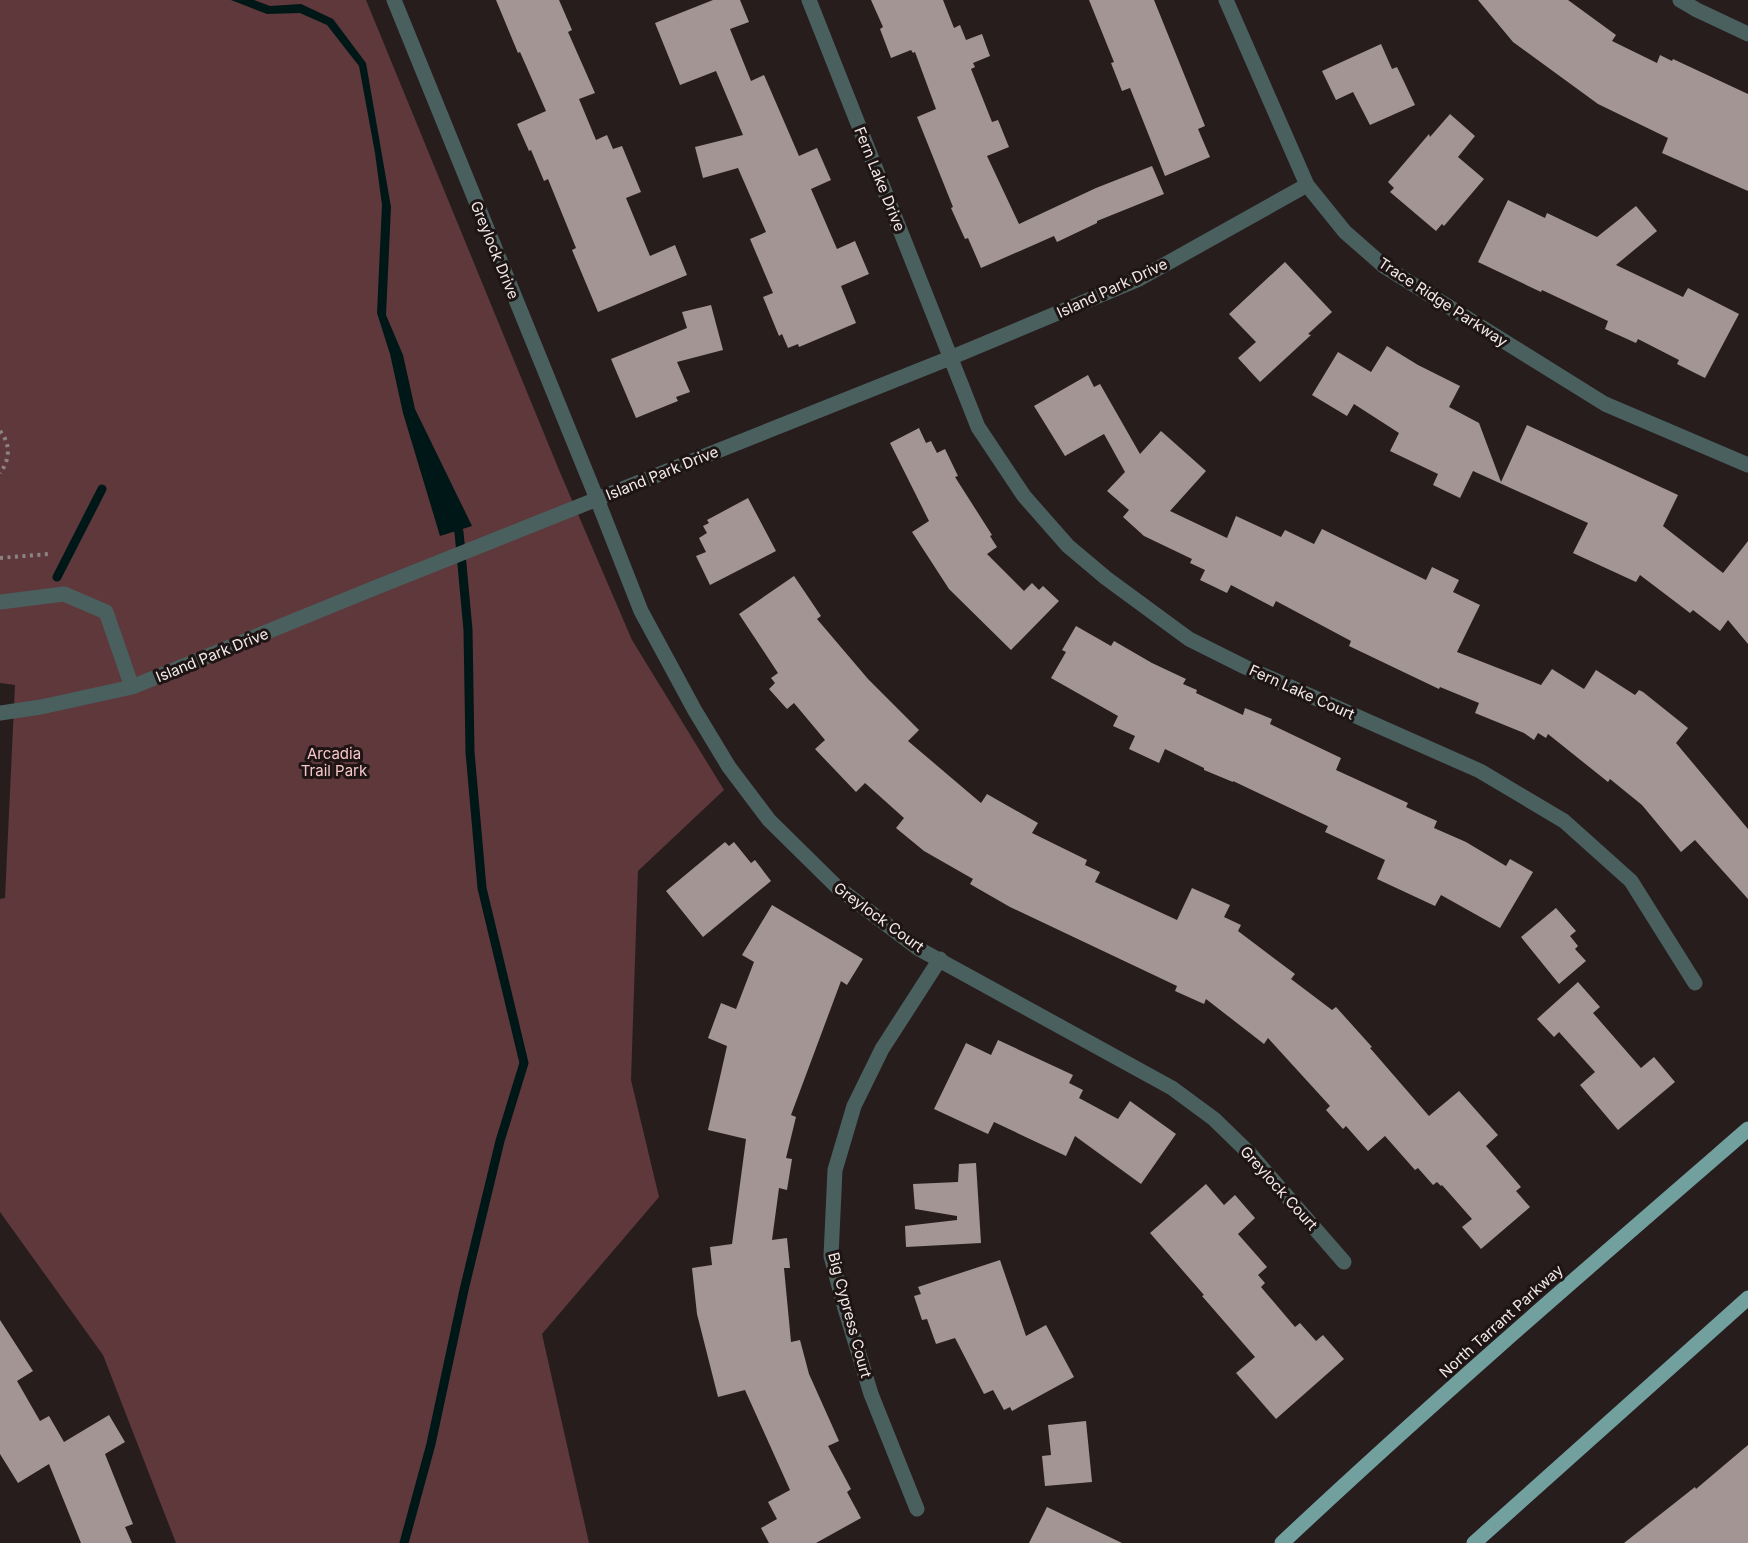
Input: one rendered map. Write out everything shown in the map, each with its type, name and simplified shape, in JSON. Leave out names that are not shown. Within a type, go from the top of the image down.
[{"type":"main road","name":"North Tarrant Parkway","points":[[1282,1543],[1558,1294],[1748,1129]]},
{"type":"main road","points":[[1474,1543],[1748,1298]]},
{"type":"street","name":"Greylock Drive","points":[[394,0],[597,499]]},
{"type":"street","name":"Fern Lake Drive","points":[[809,0],[950,358]]},
{"type":"street","name":"Trace Ridge Parkway","points":[[1226,0],[1306,185],[1345,232],[1385,267],[1605,404],[1748,465]]},
{"type":"street","points":[[1680,0],[1748,34]]},
{"type":"street","name":"Island Park Drive","points":[[0,713],[41,707],[132,687],[950,358],[1139,279],[1306,185]]},
{"type":"street","name":"Fern Lake Court","points":[[950,358],[978,427],[1024,496],[1075,553],[1189,639],[1480,771],[1564,821],[1631,881],[1695,983]]},
{"type":"street","name":"Greylock Court","points":[[597,499],[641,611],[694,709],[729,767],[769,820],[837,887],[919,949],[1172,1088],[1214,1119],[1251,1155],[1344,1262]]},
{"type":"street","points":[[0,602],[64,594],[106,612],[132,687]]},
{"type":"street","name":"Big Cypress Court","points":[[917,1509],[871,1394],[831,1256],[835,1170],[854,1106],[882,1049],[940,959]]},
{"type":"path","points":[[0,430],[9,451],[7,461],[0,473]]},
{"type":"path","points":[[0,558],[48,554]]},
{"type":"green space","name":"Arcadia Trail Park","points":[[0,0],[366,0],[559,470],[632,640],[724,790],[638,871],[631,1080],[659,1197],[542,1334],[589,1543],[176,1543],[103,1355],[0,1212],[0,899],[5,898],[15,685],[0,683]]},
{"type":"shaded area","points":[[231,0],[254,0],[270,6],[301,4],[333,19],[366,63],[391,207],[386,315],[403,355],[415,409],[472,526],[440,536],[403,413],[390,354],[377,313],[382,205],[359,66],[327,25],[300,13],[267,14]]},
{"type":"building","points":[[496,0],[559,0],[572,30],[568,32],[595,93],[579,99],[596,140],[607,135],[613,149],[622,146],[641,192],[626,198],[650,256],[675,245],[687,275],[598,312],[572,250],[576,248],[548,179],[544,181],[517,124],[546,111]]},
{"type":"building","points":[[713,0],[740,0],[749,22],[730,29],[751,81],[764,75],[799,156],[817,148],[831,180],[811,189],[837,249],[855,241],[869,274],[841,286],[856,323],[799,347],[798,344],[788,348],[782,334],[779,336],[763,297],[773,293],[750,239],[766,232],[738,168],[703,178],[695,147],[743,135],[716,71],[680,85],[655,23]]},
{"type":"building","points":[[871,0],[943,0],[954,28],[960,25],[966,40],[982,34],[990,56],[973,63],[975,67],[971,69],[992,122],[998,120],[1009,147],[987,156],[1019,224],[1096,188],[1152,166],[1164,194],[1097,221],[1057,242],[1054,236],[981,268],[951,208],[953,207],[917,117],[936,109],[915,52],[911,50],[891,58],[880,29],[883,27]]},
{"type":"building","points":[[1089,0],[1154,0],[1205,126],[1198,129],[1210,157],[1165,176],[1130,88],[1122,91],[1111,63],[1114,62]]},
{"type":"building","points":[[1478,0],[1568,0],[1616,35],[1612,41],[1657,63],[1660,55],[1672,61],[1673,59],[1748,94],[1748,191],[1662,153],[1668,138],[1598,104],[1513,42]]},
{"type":"building","points":[[1381,44],[1392,69],[1397,67],[1415,105],[1370,125],[1353,92],[1336,100],[1322,71]]},
{"type":"building","points":[[1450,114],[1475,136],[1458,157],[1484,179],[1444,226],[1442,224],[1436,231],[1390,192],[1394,188],[1388,182],[1429,134],[1430,137]]},
{"type":"building","points":[[1508,200],[1545,218],[1547,213],[1597,237],[1636,206],[1657,231],[1616,265],[1683,297],[1688,288],[1739,314],[1705,378],[1677,364],[1679,360],[1638,339],[1636,343],[1605,329],[1608,321],[1478,262]]},
{"type":"building","points":[[1285,262],[1332,312],[1308,334],[1311,335],[1260,382],[1238,358],[1256,342],[1229,314]]},
{"type":"building","points":[[711,305],[723,350],[677,362],[690,392],[676,397],[678,401],[636,418],[611,359],[687,328],[682,312]]},
{"type":"building","points":[[1387,346],[1460,386],[1449,407],[1479,423],[1501,482],[1527,425],[1678,495],[1663,526],[1723,573],[1748,541],[1748,644],[1728,620],[1720,631],[1693,610],[1690,613],[1640,575],[1636,582],[1573,553],[1588,523],[1473,471],[1460,498],[1433,485],[1438,474],[1390,451],[1399,433],[1354,404],[1347,416],[1312,395],[1338,352],[1371,372]]},
{"type":"building","points":[[1088,375],[1094,387],[1100,384],[1140,454],[1161,431],[1206,471],[1170,511],[1227,538],[1236,516],[1281,537],[1285,530],[1314,544],[1322,529],[1426,580],[1432,567],[1459,580],[1453,592],[1480,605],[1457,652],[1541,685],[1552,669],[1584,689],[1596,670],[1635,695],[1639,690],[1643,692],[1688,728],[1676,743],[1748,829],[1748,899],[1695,840],[1681,852],[1642,805],[1610,779],[1608,782],[1548,734],[1546,738],[1538,733],[1534,740],[1524,733],[1475,713],[1479,703],[1440,687],[1439,689],[1349,646],[1351,641],[1276,601],[1273,607],[1231,585],[1227,593],[1200,580],[1205,570],[1190,563],[1192,559],[1144,536],[1123,517],[1129,510],[1107,491],[1125,472],[1104,434],[1065,456],[1034,406]]},
{"type":"building","points":[[919,428],[926,443],[931,441],[937,453],[945,449],[958,476],[955,477],[992,535],[990,536],[997,547],[987,554],[1024,591],[1032,583],[1039,590],[1043,586],[1059,601],[1011,650],[949,589],[912,532],[929,521],[890,443]]},
{"type":"building","points":[[748,498],[776,551],[710,585],[696,556],[706,552],[699,538],[707,533],[703,526],[709,523],[707,520]]},
{"type":"building","points":[[794,576],[821,616],[817,619],[868,679],[919,730],[908,741],[981,803],[987,794],[1038,823],[1032,833],[1087,860],[1085,865],[1100,872],[1095,882],[1177,920],[1192,888],[1230,905],[1224,917],[1241,925],[1238,931],[1295,974],[1291,979],[1332,1010],[1336,1007],[1429,1116],[1459,1091],[1498,1135],[1486,1146],[1521,1187],[1516,1191],[1530,1207],[1481,1249],[1462,1227],[1472,1219],[1442,1185],[1437,1182],[1433,1185],[1418,1168],[1415,1170],[1385,1136],[1368,1151],[1346,1126],[1343,1129],[1326,1110],[1330,1106],[1268,1038],[1264,1044],[1206,999],[1204,1004],[1175,991],[1177,986],[1010,907],[970,884],[973,879],[924,851],[896,828],[904,818],[865,783],[856,792],[815,749],[825,740],[794,703],[787,709],[769,689],[775,683],[771,678],[778,673],[739,614]]},
{"type":"building","points":[[1076,626],[1111,646],[1114,641],[1186,679],[1183,684],[1197,690],[1196,693],[1243,715],[1245,708],[1272,719],[1270,724],[1341,758],[1336,770],[1408,803],[1406,807],[1437,821],[1434,828],[1466,842],[1506,866],[1510,859],[1533,872],[1500,928],[1441,895],[1435,906],[1377,879],[1385,860],[1325,832],[1328,826],[1233,781],[1204,770],[1165,749],[1159,763],[1129,749],[1135,736],[1113,726],[1118,716],[1051,678],[1066,652],[1062,650]]},
{"type":"building","points":[[725,842],[729,846],[734,842],[751,863],[755,860],[771,881],[703,937],[666,891]]},
{"type":"building","points":[[772,905],[863,959],[847,985],[841,981],[791,1115],[796,1117],[786,1158],[792,1159],[787,1190],[779,1188],[772,1240],[787,1238],[790,1268],[784,1268],[791,1342],[800,1340],[809,1374],[839,1441],[828,1446],[851,1489],[847,1492],[861,1518],[816,1543],[769,1543],[761,1528],[777,1519],[768,1502],[790,1490],[745,1390],[718,1397],[697,1314],[692,1268],[712,1265],[710,1247],[732,1244],[746,1139],[708,1130],[727,1046],[708,1038],[721,1003],[736,1009],[754,962],[742,955]]},
{"type":"building","points":[[1556,908],[1576,931],[1570,936],[1578,946],[1575,949],[1586,961],[1559,984],[1521,937]]},
{"type":"building","points":[[1578,982],[1600,1007],[1593,1013],[1641,1068],[1654,1057],[1675,1082],[1618,1130],[1580,1085],[1595,1072],[1559,1032],[1554,1037],[1537,1019]]},
{"type":"building","points":[[998,1040],[1073,1075],[1069,1083],[1083,1090],[1079,1098],[1118,1119],[1130,1101],[1176,1134],[1141,1184],[1075,1136],[1066,1156],[994,1122],[988,1134],[934,1109],[966,1043],[991,1055]]},
{"type":"building","points":[[976,1163],[981,1243],[906,1247],[905,1226],[957,1220],[957,1216],[915,1209],[913,1184],[958,1182],[959,1164]]},
{"type":"building","points":[[1206,1184],[1224,1205],[1235,1195],[1255,1218],[1238,1234],[1267,1267],[1258,1275],[1265,1283],[1261,1287],[1295,1327],[1300,1323],[1316,1341],[1323,1335],[1344,1359],[1276,1419],[1236,1373],[1255,1357],[1150,1233]]},
{"type":"building","points":[[1000,1260],[1026,1336],[1046,1325],[1074,1377],[1012,1411],[1010,1407],[1004,1410],[993,1390],[984,1394],[955,1338],[936,1344],[927,1319],[922,1320],[914,1296],[921,1294],[918,1287]]},
{"type":"building","points":[[0,1320],[33,1371],[17,1381],[40,1421],[49,1416],[64,1442],[109,1415],[125,1442],[105,1454],[133,1524],[125,1527],[132,1543],[81,1543],[49,1464],[18,1483],[0,1454]]},
{"type":"building","points":[[1086,1421],[1092,1482],[1045,1486],[1042,1456],[1051,1455],[1048,1425]]},
{"type":"building","points":[[1748,1445],[1748,1543],[1624,1543],[1695,1487],[1696,1489]]},
{"type":"building","points":[[1047,1507],[1122,1543],[1029,1543]]},
{"type":"waterway","points":[[57,577],[102,489]]},
{"type":"waterway","points":[[404,1543],[431,1444],[464,1290],[500,1141],[524,1063],[482,888],[470,752],[468,630],[459,532],[454,520]]}]
